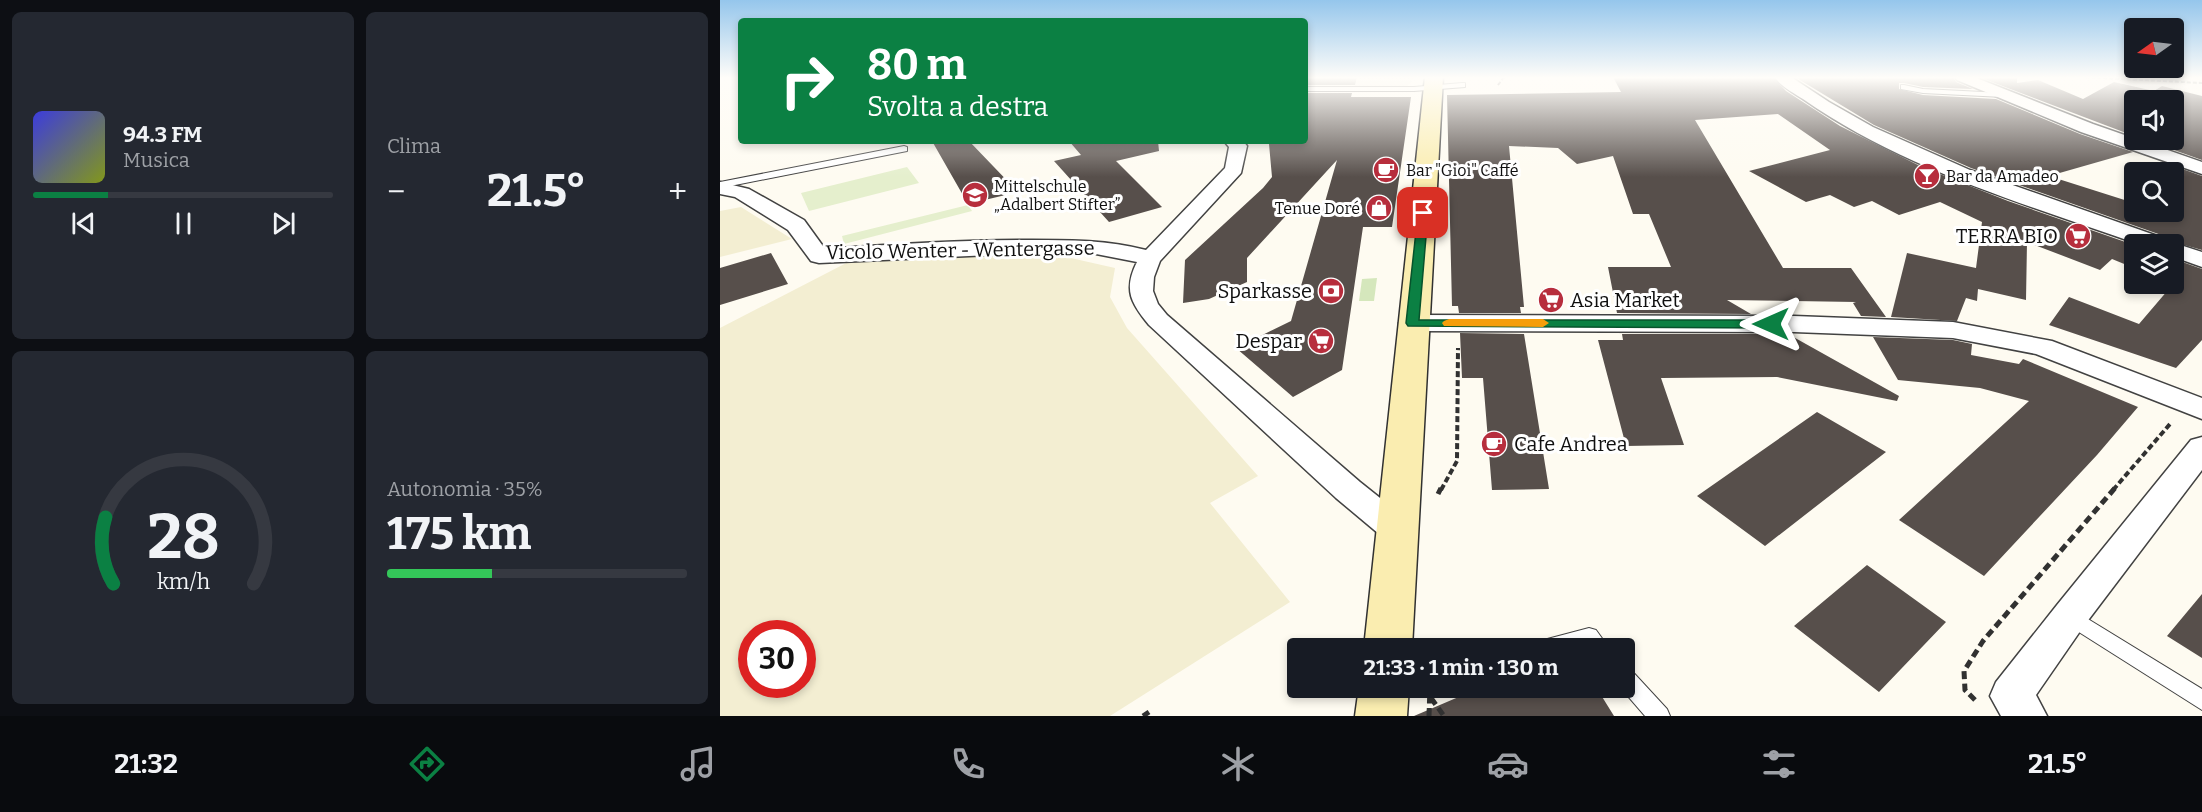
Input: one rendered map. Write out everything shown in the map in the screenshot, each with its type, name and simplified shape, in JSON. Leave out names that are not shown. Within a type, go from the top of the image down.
[{"type":"main road","points":[[1398,638],[1397,530],[1412,323],[1431,110]]},
{"type":"street","points":[[1833,110],[1862,129],[1977,180],[2130,234]]},
{"type":"street","points":[[2042,110],[2202,168]]},
{"type":"street","points":[[1236,144],[1238,146],[1234,169],[1150,259],[1142,274],[1140,292],[1146,305],[1158,320],[1348,490],[1397,530]]},
{"type":"street","name":"Vicolo Wenter - Wentergasse","points":[[720,186],[742,193],[796,225],[819,256],[982,246],[1106,248],[1134,253],[1150,259]]},
{"type":"street","points":[[2184,254],[2202,260]]},
{"type":"street","points":[[1412,323],[1794,324],[1953,330],[2043,348],[2202,409]]},
{"type":"street","points":[[2026,716],[2011,696],[2070,616],[2202,448]]},
{"type":"lane","points":[[720,186],[904,149]]},
{"type":"lane","points":[[2070,616],[2202,700]]},
{"type":"lane","points":[[1635,689],[1659,716]]},
{"type":"path","points":[[1437,505],[1438,494],[1457,460],[1458,323]]},
{"type":"path","points":[[1981,706],[1965,690],[1964,671],[1983,641],[2172,421]]},
{"type":"path","points":[[1408,698],[1430,716]]},
{"type":"path","points":[[1412,698],[1444,716]]},
{"type":"shaded area","points":[[741,207],[792,239],[720,257],[720,211]]},
{"type":"shaded area","points":[[936,252],[1053,254],[1115,268],[1110,297],[1127,328],[1258,476],[1210,503],[1290,602],[1110,716],[720,716],[720,328],[856,258]]},
{"type":"green space","points":[[907,167],[919,183],[809,211],[801,193]]},
{"type":"green space","points":[[968,205],[972,211],[844,244],[842,236]]},
{"type":"green space","points":[[1377,278],[1374,301],[1359,301],[1362,279]]},
{"type":"building","points":[[1308,110],[1409,110],[1392,227],[1363,227],[1342,370],[1293,397],[1236,348],[1291,321],[1337,160],[1247,258],[1247,282],[1209,299],[1183,303],[1185,260],[1272,177],[1269,144],[1308,144]]},
{"type":"building","points":[[1447,110],[1816,110],[1840,126],[1922,167],[2008,201],[2124,242],[2124,264],[2112,259],[2100,270],[2027,242],[2026,300],[1978,289],[1977,301],[1966,298],[1957,321],[1891,317],[1907,253],[1976,268],[1982,222],[1940,202],[1899,215],[1872,201],[1854,207],[1830,195],[1806,202],[1749,171],[1830,150],[1778,114],[1695,120],[1783,268],[1851,268],[1886,317],[1861,316],[1853,303],[1856,302],[1727,300],[1751,314],[1617,313],[1608,267],[1671,267],[1649,214],[1633,214],[1613,156],[1577,164],[1558,148],[1509,146],[1524,307],[1520,307],[1521,313],[1459,313],[1458,306],[1452,306]]},
{"type":"building","points":[[1850,110],[2023,110],[2080,134],[2133,152],[2049,176],[2124,200],[2124,222],[1971,168],[1874,125]]},
{"type":"building","points":[[2067,110],[2124,110],[2124,132]]},
{"type":"building","points":[[2184,110],[2202,110],[2202,160],[2174,150],[2184,150]]},
{"type":"building","points":[[934,144],[972,144],[1018,192],[968,204]]},
{"type":"building","points":[[1072,144],[1158,144],[1159,151],[1116,161],[1162,207],[1109,222],[1054,161],[1081,155]]},
{"type":"building","points":[[2184,170],[2202,176],[2202,250],[2184,245],[2184,234],[2158,234],[2124,222],[2184,222]]},
{"type":"building","points":[[771,253],[788,284],[720,305],[720,268]]},
{"type":"building","points":[[2184,263],[2202,269],[2202,340],[2176,368],[2049,325],[2069,297],[2139,324],[2165,294],[2184,294]]},
{"type":"building","points":[[1460,333],[1524,334],[1549,489],[1492,490],[1483,378],[1462,378]]},
{"type":"building","points":[[1622,334],[1788,334],[1899,396],[1897,401],[1777,377],[1661,378],[1684,445],[1626,446],[1598,340],[1623,340]]},
{"type":"building","points":[[1873,337],[1953,340],[1972,344],[1971,355],[2019,364],[2023,359],[2138,407],[2097,455],[1984,576],[1899,520],[2029,401],[1980,388],[1898,380]]},
{"type":"building","points":[[1817,412],[1886,452],[1765,546],[1697,496]]},
{"type":"building","points":[[1867,565],[1946,622],[1879,692],[1794,626]]},
{"type":"building","points":[[2202,594],[2202,658],[2167,636]]},
{"type":"building","points":[[1456,698],[1603,698],[1614,716],[1414,716]]},
{"type":"slow traffic","points":[[1449,323],[1543,323]]},
{"type":"place","name":"Bar \"Gioi\" Caffé","points":[[1386,170]]},
{"type":"place","name":"Bar da Amadeo","points":[[1927,176]]},
{"type":"place","name":"Mittelschule „Adalbert Stifter”","points":[[975,195]]},
{"type":"place","name":"Tenue Doré","points":[[1379,208]]},
{"type":"place","name":"TERRA BIO","points":[[2078,236]]},
{"type":"place","name":"Sparkasse","points":[[1331,291]]},
{"type":"place","name":"Asia Market","points":[[1551,300]]},
{"type":"place","name":"Despar","points":[[1321,341]]},
{"type":"place","name":"Cafe Andrea","points":[[1494,444]]},
{"type":"route","points":[[1423,213],[1412,323],[1771,324]]}]
